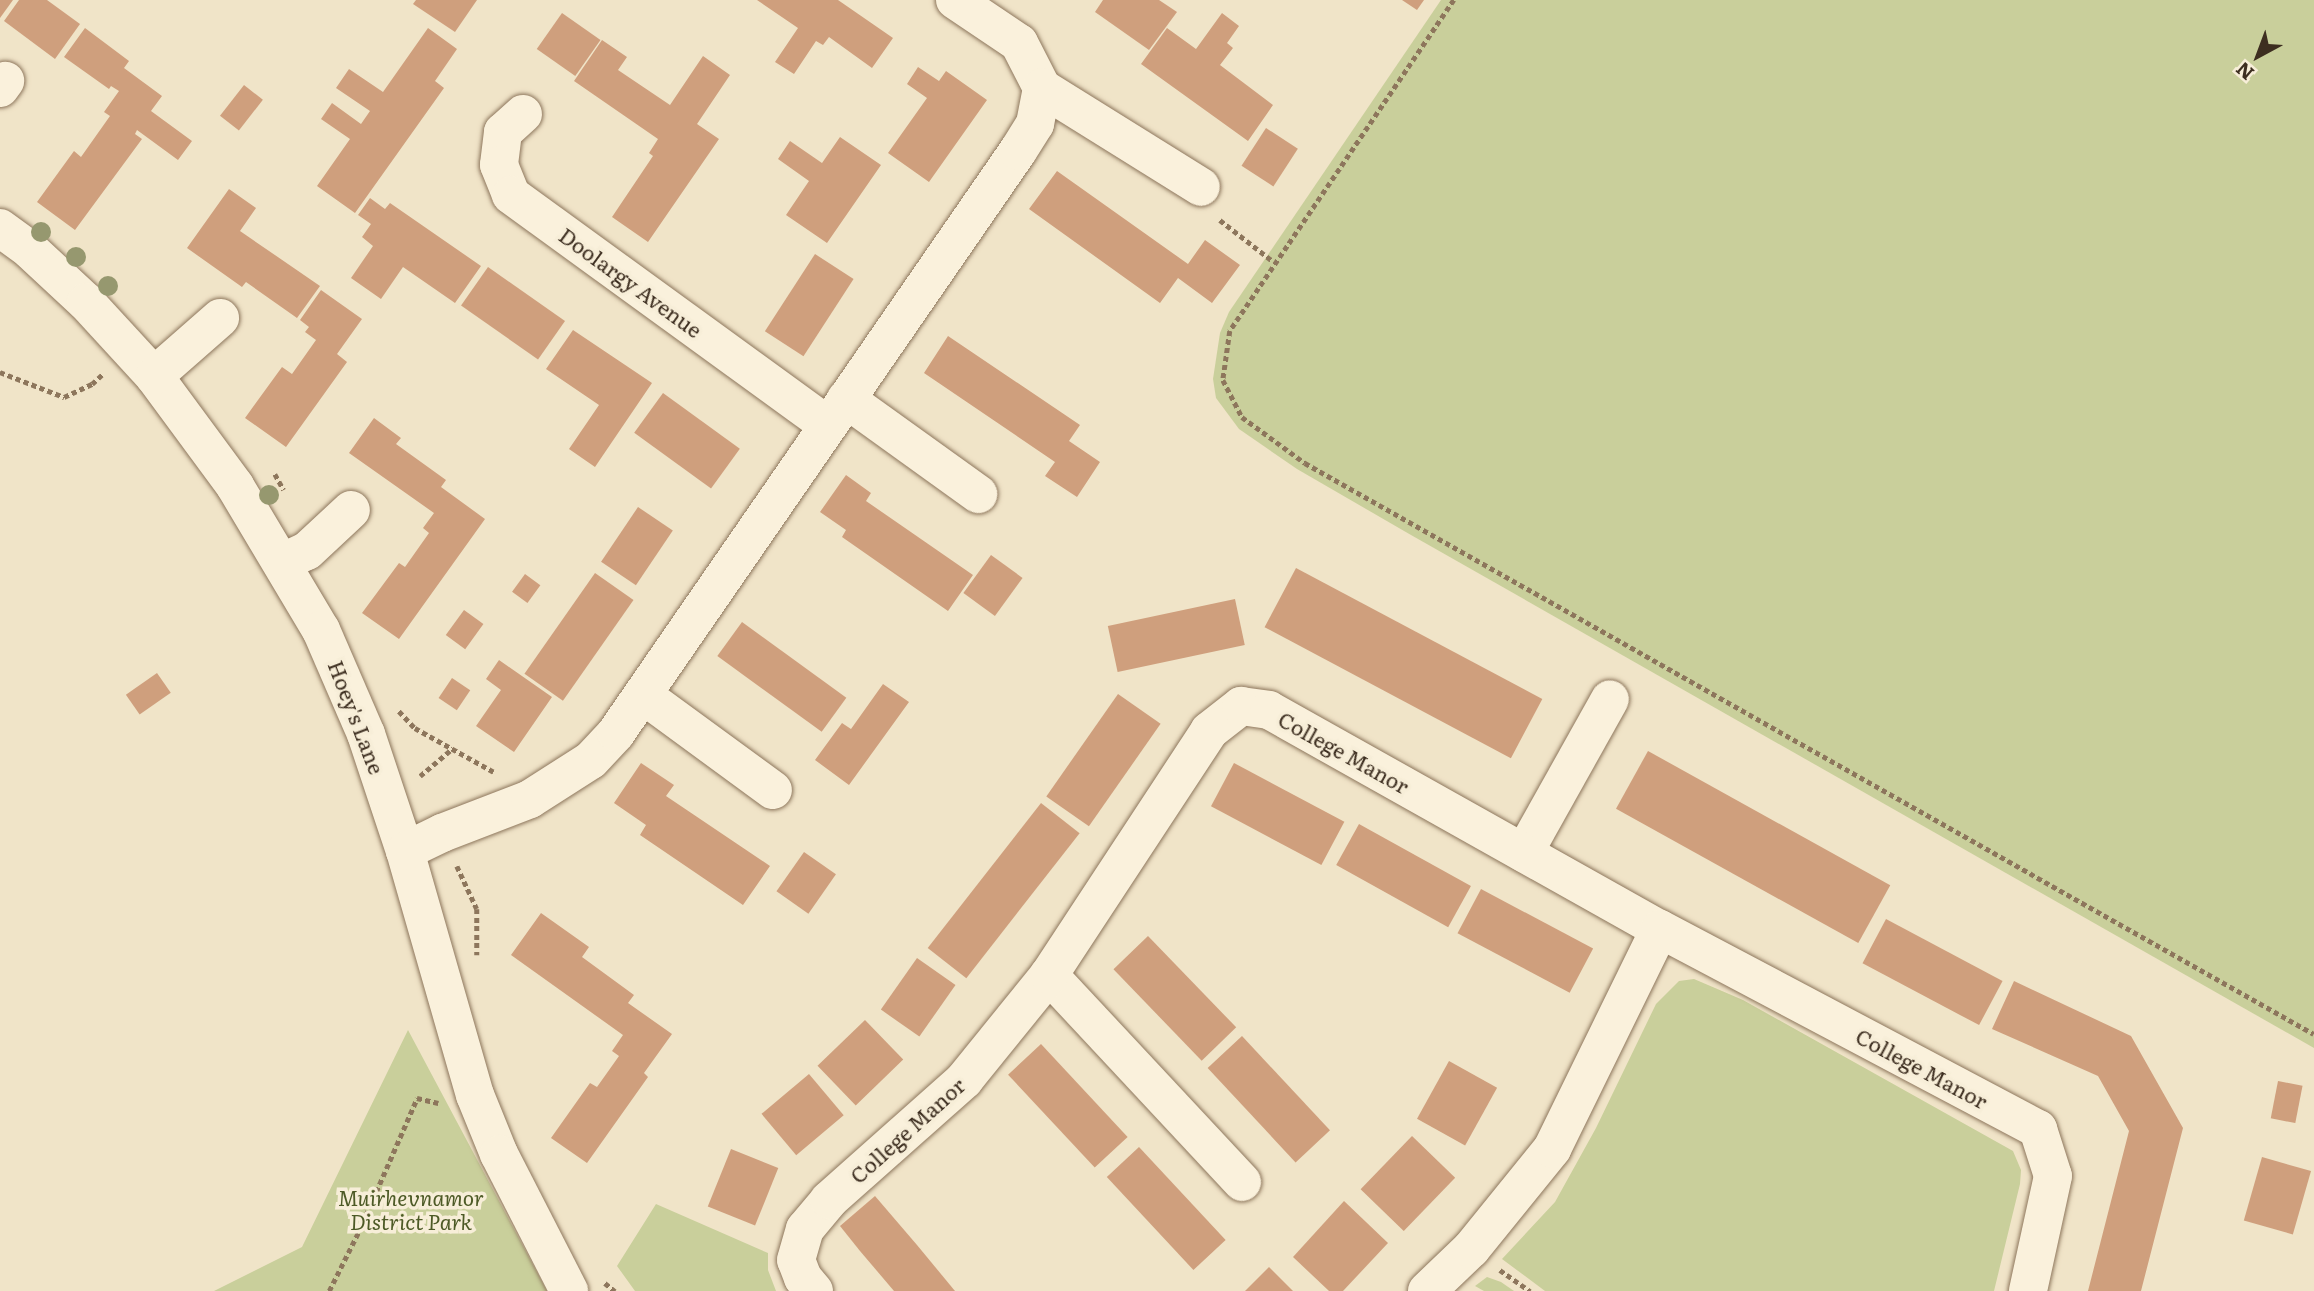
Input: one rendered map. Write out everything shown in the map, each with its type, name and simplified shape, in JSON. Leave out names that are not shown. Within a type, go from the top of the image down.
[{"type":"street","points":[[955,0],[1019,43],[1042,88],[1201,187]]},
{"type":"street","points":[[405,851],[538,794],[591,760],[616,733],[1035,124],[1042,88]]},
{"type":"street","name":"Doolargy Avenue","points":[[523,114],[503,132],[499,165],[511,195],[836,412],[978,494]]},
{"type":"street","name":"Hoey's Lane","points":[[0,228],[30,250],[86,302],[142,363],[235,486],[283,562],[333,654],[366,734],[405,851],[475,1095],[499,1154],[569,1291]]},
{"type":"street","points":[[142,363],[220,318]]},
{"type":"street","points":[[283,562],[307,551],[351,510]]},
{"type":"street","points":[[643,695],[773,790]]},
{"type":"street","points":[[1524,853],[1610,699]]},
{"type":"street","name":"College Manor","points":[[814,1291],[803,1278],[796,1260],[805,1230],[829,1200],[964,1080],[1049,975],[1209,732],[1241,706],[1269,710],[1660,929],[2038,1129],[2053,1175],[2028,1291]]},
{"type":"street","points":[[1427,1291],[1471,1249],[1552,1149],[1660,929]]},
{"type":"street","points":[[1049,975],[1242,1182]]},
{"type":"path","points":[[1454,0],[1274,262],[1230,331],[1223,380],[1242,417],[1305,463],[2314,1034]]},
{"type":"path","points":[[1201,187],[1209,212],[1274,262]]},
{"type":"path","points":[[0,372],[64,397],[142,363]]},
{"type":"path","points":[[396,708],[415,728],[538,794]]},
{"type":"path","points":[[420,776],[453,748]]},
{"type":"path","points":[[329,1291],[359,1231],[417,1098],[447,1105],[475,1095]]},
{"type":"green space","points":[[1441,0],[2314,0],[2314,1048],[1411,535],[1297,469],[1239,429],[1216,398],[1213,379],[1220,333],[1229,312]]},
{"type":"green space","points":[[1694,979],[1743,1000],[2013,1151],[2021,1170],[2020,1184],[1994,1291],[1545,1291],[1502,1259],[1555,1202],[1596,1128],[1656,1004],[1679,981]]},
{"type":"green space","name":"Muirhevnamor District Park","points":[[408,1030],[547,1291],[214,1291],[302,1247]]},
{"type":"green space","points":[[656,1204],[768,1253],[768,1270],[776,1291],[635,1291],[617,1266]]},
{"type":"green space","points":[[1487,1277],[1514,1291],[1484,1291],[1475,1286]]},
{"type":"building","points":[[0,0],[13,0],[0,18]]},
{"type":"building","points":[[19,0],[47,0],[80,24],[55,59],[4,21]]},
{"type":"building","points":[[416,0],[477,0],[455,32],[413,4]]},
{"type":"building","points":[[757,0],[838,0],[893,38],[872,68],[829,37],[823,45],[816,41],[794,74],[775,62],[798,28]]},
{"type":"building","points":[[1103,0],[1159,0],[1177,12],[1149,50],[1095,12]]},
{"type":"building","points":[[1402,0],[1424,0],[1417,10]]},
{"type":"building","points":[[562,13],[601,40],[575,76],[537,49]]},
{"type":"building","points":[[1222,13],[1239,26],[1227,43],[1233,48],[1220,65],[1273,105],[1248,141],[1141,64],[1167,28],[1196,49]]},
{"type":"building","points":[[85,28],[129,61],[124,68],[162,96],[151,111],[192,141],[178,160],[137,130],[135,134],[142,139],[75,230],[37,202],[74,151],[81,157],[110,116],[104,112],[119,91],[111,86],[109,89],[64,57]]},
{"type":"building","points":[[428,28],[457,49],[435,81],[444,88],[355,213],[317,186],[350,139],[321,119],[332,103],[361,124],[370,111],[336,88],[349,69],[383,92]]},
{"type":"building","points":[[602,40],[627,57],[618,70],[670,105],[703,56],[730,75],[697,124],[719,139],[648,242],[612,217],[653,156],[649,153],[658,139],[574,81]]},
{"type":"building","points":[[918,67],[939,81],[946,71],[987,100],[929,182],[888,153],[927,98],[907,84]]},
{"type":"building","points":[[244,85],[263,100],[239,131],[220,116]]},
{"type":"building","points":[[1266,128],[1298,149],[1273,186],[1241,166]]},
{"type":"building","points":[[840,137],[881,165],[827,243],[786,215],[809,181],[778,159],[790,141],[822,163]]},
{"type":"building","points":[[1057,171],[1188,264],[1205,240],[1240,265],[1212,303],[1178,278],[1160,303],[1029,209]]},
{"type":"building","points":[[229,189],[256,208],[240,231],[320,286],[297,318],[246,282],[242,287],[187,248]]},
{"type":"building","points":[[370,198],[385,209],[390,203],[481,266],[455,303],[403,267],[381,299],[351,278],[373,246],[362,237],[371,224],[358,215]]},
{"type":"building","points":[[815,254],[854,279],[803,356],[765,331]]},
{"type":"building","points":[[488,267],[565,321],[538,359],[461,306]]},
{"type":"building","points":[[321,290],[362,319],[337,354],[347,362],[286,447],[245,418],[282,367],[292,374],[316,340],[305,332],[309,327],[300,320]]},
{"type":"building","points":[[573,330],[652,383],[595,467],[569,449],[599,405],[546,369]]},
{"type":"building","points":[[948,336],[1080,425],[1069,441],[1100,462],[1077,497],[1045,476],[1055,462],[924,373]]},
{"type":"building","points":[[663,393],[740,449],[711,488],[634,433]]},
{"type":"building","points":[[374,418],[401,438],[396,444],[446,480],[441,487],[485,519],[399,639],[362,613],[399,563],[405,567],[429,533],[423,528],[434,513],[349,453]]},
{"type":"building","points":[[846,475],[871,493],[866,501],[973,575],[948,611],[842,537],[846,530],[820,512]]},
{"type":"building","points":[[638,507],[673,530],[636,585],[601,562]]},
{"type":"building","points":[[991,555],[1023,578],[995,616],[963,593]]},
{"type":"building","points":[[1296,568],[1542,699],[1511,758],[1265,627]]},
{"type":"building","points":[[595,573],[634,600],[563,701],[524,674]]},
{"type":"building","points":[[525,574],[540,585],[527,603],[512,592]]},
{"type":"building","points":[[1235,599],[1245,645],[1118,672],[1108,626]]},
{"type":"building","points":[[464,610],[483,624],[465,649],[446,635]]},
{"type":"building","points":[[742,622],[846,698],[822,732],[717,656]]},
{"type":"building","points":[[499,660],[552,697],[514,752],[476,726],[501,690],[486,679]]},
{"type":"building","points":[[157,673],[171,693],[140,714],[126,695]]},
{"type":"building","points":[[452,678],[470,690],[457,710],[439,698]]},
{"type":"building","points":[[883,684],[909,702],[849,785],[815,760],[842,723],[851,729]]},
{"type":"building","points":[[1118,694],[1161,724],[1089,826],[1046,796]]},
{"type":"building","points":[[1648,751],[1890,885],[1858,943],[1616,809]]},
{"type":"building","points":[[641,763],[674,785],[666,796],[770,866],[743,905],[640,835],[646,825],[614,803]]},
{"type":"building","points":[[1234,763],[1344,822],[1321,865],[1211,806]]},
{"type":"building","points":[[1041,803],[1080,833],[966,978],[928,948]]},
{"type":"building","points":[[1359,824],[1471,886],[1448,927],[1336,865]]},
{"type":"building","points":[[804,852],[836,874],[808,914],[776,891]]},
{"type":"building","points":[[1481,889],[1593,949],[1570,993],[1458,933]]},
{"type":"building","points":[[541,913],[589,947],[582,957],[634,995],[628,1003],[672,1034],[644,1073],[648,1077],[587,1163],[551,1138],[590,1083],[597,1087],[619,1056],[612,1051],[623,1035],[511,955]]},
{"type":"building","points":[[1886,919],[2003,981],[1979,1025],[1863,963]]},
{"type":"building","points":[[1148,936],[1236,1027],[1202,1061],[1113,969]]},
{"type":"building","points":[[917,958],[956,985],[919,1037],[881,1010]]},
{"type":"building","points":[[2014,981],[2131,1036],[2183,1128],[2141,1291],[2088,1291],[2129,1131],[2098,1076],[1992,1029]]},
{"type":"building","points":[[865,1020],[903,1060],[856,1105],[818,1066]]},
{"type":"building","points":[[1242,1036],[1330,1130],[1296,1162],[1208,1068]]},
{"type":"building","points":[[1041,1044],[1128,1137],[1095,1168],[1008,1075]]},
{"type":"building","points":[[1449,1061],[1497,1088],[1465,1145],[1417,1119]]},
{"type":"building","points":[[809,1074],[844,1115],[796,1155],[762,1114]]},
{"type":"building","points":[[2278,1081],[2303,1086],[2295,1123],[2271,1118]]},
{"type":"building","points":[[1412,1136],[1455,1178],[1404,1231],[1361,1189]]},
{"type":"building","points":[[1139,1147],[1226,1240],[1193,1270],[1107,1177]]},
{"type":"building","points":[[731,1149],[778,1168],[755,1226],[708,1206]]},
{"type":"building","points":[[2262,1157],[2311,1171],[2293,1235],[2244,1220]]},
{"type":"building","points":[[875,1196],[955,1291],[894,1291],[860,1251],[840,1226]]},
{"type":"building","points":[[1344,1201],[1388,1243],[1343,1291],[1329,1291],[1293,1257]]},
{"type":"building","points":[[1269,1267],[1293,1291],[1245,1291]]}]
